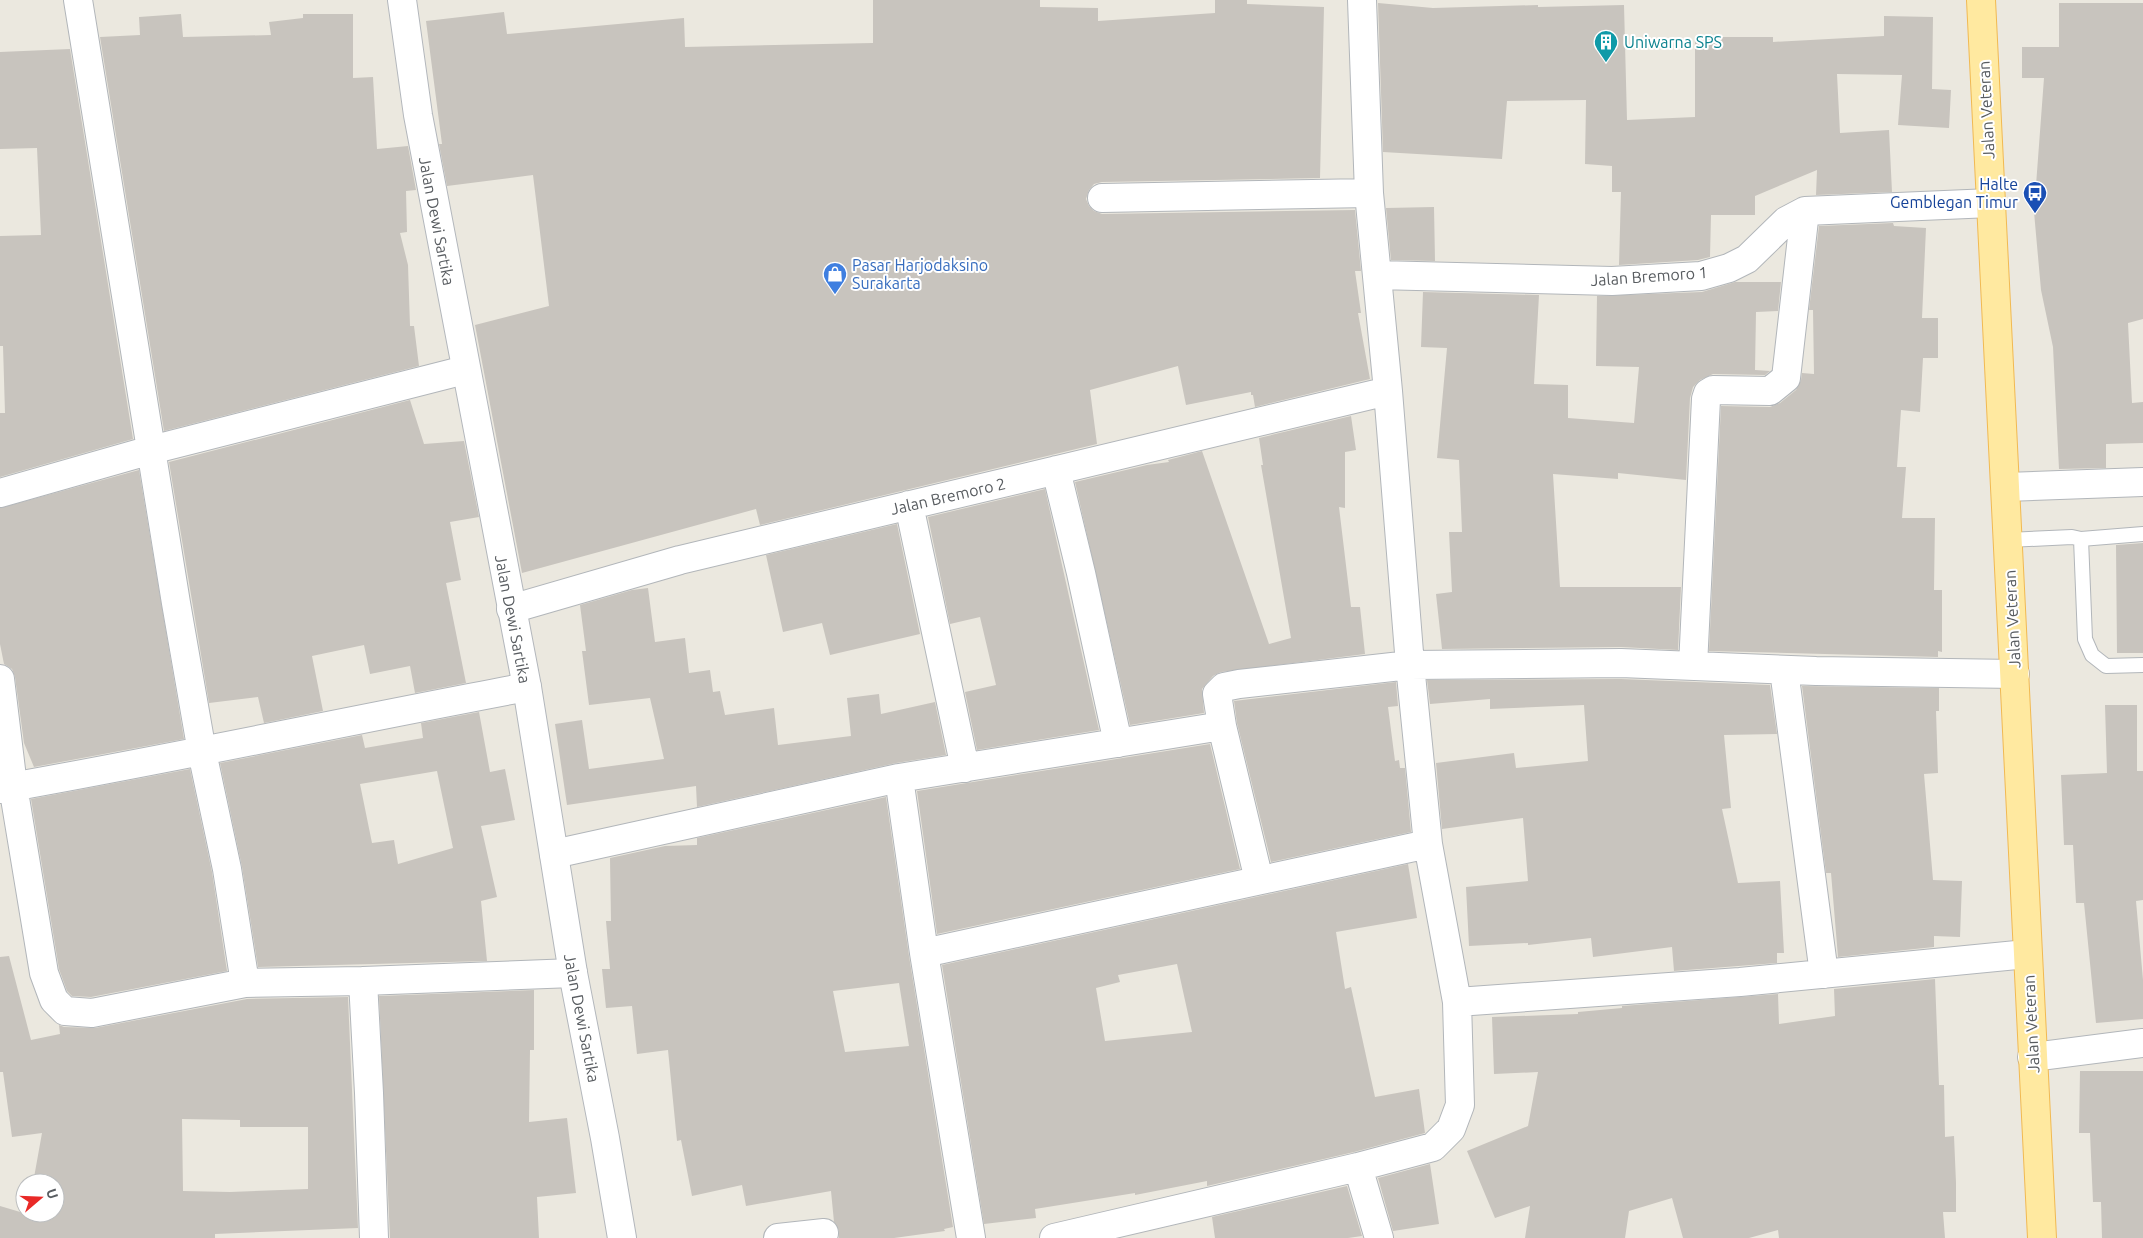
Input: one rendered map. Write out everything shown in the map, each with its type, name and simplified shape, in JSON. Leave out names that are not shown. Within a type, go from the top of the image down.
[{"type":"main road","name":"Jalan Veteran","points":[[1981,0],[2042,1238]]},
{"type":"street","points":[[78,0],[202,752],[227,868],[245,983]]},
{"type":"street","name":"Jalan Dewi Sartika","points":[[402,0],[418,116],[510,608],[527,687],[573,973],[622,1238]]},
{"type":"street","points":[[1054,1238],[1433,1147],[1451,1129],[1460,1105],[1457,1002],[1428,844],[1410,665],[1388,391],[1369,193],[1362,0]]},
{"type":"street","points":[[1102,198],[1369,193]]},
{"type":"street","name":"Jalan Bremoro 1","points":[[1377,276],[1612,281],[1701,276],[1728,268],[1748,259],[1786,221],[1804,212],[1991,203]]},
{"type":"street","points":[[1693,666],[1706,399],[1708,393],[1713,390],[1770,391],[1786,378],[1804,212]]},
{"type":"street","points":[[0,493],[151,450],[465,370]]},
{"type":"street","name":"Jalan Bremoro 2","points":[[510,608],[680,560],[1388,391]]},
{"type":"street","points":[[1056,470],[1081,573],[1118,743]]},
{"type":"street","points":[[2006,487],[2143,482]]},
{"type":"street","points":[[908,505],[965,768]]},
{"type":"street","points":[[1258,880],[1222,726],[1217,694],[1224,687],[1410,665],[1621,663],[1784,670],[2015,674]]},
{"type":"street","points":[[1784,670],[1824,974]]},
{"type":"street","points":[[0,679],[7,788],[44,973],[54,1000],[65,1011],[92,1013],[245,983],[363,981],[573,973]]},
{"type":"street","points":[[7,788],[202,752],[381,714],[527,687]]},
{"type":"street","points":[[554,854],[899,778],[1222,726]]},
{"type":"street","points":[[899,778],[924,953],[971,1238]]},
{"type":"street","points":[[924,953],[1428,844]]},
{"type":"street","points":[[1457,1002],[1740,982],[2027,954]]},
{"type":"street","points":[[363,981],[374,1238]]},
{"type":"street","points":[[2032,1057],[2143,1042]]},
{"type":"street","points":[[1358,1166],[1379,1238]]},
{"type":"street","points":[[778,1238],[824,1233]]},
{"type":"lane","points":[[2008,540],[2072,537],[2081,539],[2143,534]]},
{"type":"lane","points":[[2081,539],[2085,639],[2092,655],[2106,666],[2143,665]]},
{"type":"building","points":[[873,0],[1040,0],[1040,7],[1098,8],[1098,21],[1215,13],[1215,0],[1247,0],[1247,4],[1324,7],[1320,178],[1102,182],[1094,184],[1089,190],[1086,199],[1094,211],[1102,214],[1355,210],[1361,271],[1355,271],[1361,313],[1358,313],[1370,379],[1255,407],[1251,392],[1186,405],[1178,366],[1090,390],[1097,444],[760,525],[756,509],[522,573],[475,325],[549,306],[533,175],[447,186],[439,144],[442,144],[426,21],[504,12],[507,34],[684,18],[685,47],[873,43]]},
{"type":"building","points":[[1378,3],[1433,8],[1624,5],[1627,120],[1695,117],[1695,37],[1773,37],[1773,42],[1884,36],[1884,16],[1933,17],[1932,89],[1951,90],[1949,128],[1898,125],[1902,75],[1837,74],[1840,133],[1889,130],[1892,192],[1816,195],[1817,170],[1755,196],[1755,215],[1711,215],[1710,257],[1698,260],[1619,265],[1621,192],[1612,192],[1612,166],[1585,164],[1586,100],[1507,101],[1502,159],[1383,152]]},
{"type":"building","points":[[2059,3],[2143,3],[2143,319],[2128,323],[2132,403],[2143,402],[2143,443],[2106,444],[2106,468],[2059,469],[2053,347],[2041,290],[2034,212],[2044,78],[2022,78],[2022,47],[2059,47]]},
{"type":"building","points":[[181,14],[183,37],[271,35],[269,22],[303,18],[303,14],[353,14],[353,78],[373,77],[377,149],[408,146],[416,190],[406,191],[407,232],[400,233],[408,265],[410,326],[414,326],[419,366],[164,431],[100,37],[140,35],[139,17]]},
{"type":"building","points":[[70,49],[133,439],[0,477],[0,413],[5,413],[3,346],[0,346],[0,236],[41,235],[37,148],[0,149],[0,52]]},
{"type":"building","points":[[1434,207],[1435,261],[1391,260],[1386,208]]},
{"type":"building","points":[[1893,223],[1894,226],[1926,228],[1922,318],[1938,318],[1938,358],[1923,358],[1920,412],[1901,410],[1897,467],[1906,467],[1902,518],[1935,518],[1934,590],[1942,590],[1942,652],[1938,651],[1938,657],[1709,651],[1721,406],[1770,407],[1780,403],[1796,390],[1802,373],[1814,374],[1813,310],[1809,310],[1819,226]]},
{"type":"building","points":[[1735,282],[1781,282],[1778,311],[1756,312],[1755,370],[1770,371],[1765,375],[1713,374],[1700,380],[1693,387],[1690,398],[1686,480],[1618,473],[1618,479],[1553,474],[1560,587],[1681,587],[1678,650],[1621,647],[1442,649],[1436,594],[1452,592],[1449,532],[1462,532],[1459,460],[1437,458],[1447,348],[1421,347],[1423,292],[1539,295],[1534,384],[1568,385],[1568,418],[1634,423],[1639,367],[1596,366],[1597,296],[1702,292]]},
{"type":"building","points":[[410,400],[424,444],[464,441],[479,517],[450,522],[461,580],[446,583],[466,683],[415,693],[410,666],[370,674],[364,645],[312,656],[323,711],[264,723],[258,697],[209,703],[169,462]]},
{"type":"building","points":[[1351,416],[1356,450],[1345,452],[1345,508],[1339,507],[1351,607],[1360,607],[1365,654],[1221,672],[1213,676],[1202,689],[1204,713],[1130,725],[1075,482],[1147,465],[1169,462],[1168,460],[1202,451],[1269,644],[1291,638],[1261,465],[1263,465],[1259,438]]},
{"type":"building","points":[[139,470],[184,739],[34,767],[24,743],[15,677],[12,669],[4,664],[0,644],[0,508]]},
{"type":"building","points":[[1045,489],[1099,730],[977,750],[965,692],[996,685],[980,617],[950,624],[928,517]]},
{"type":"building","points":[[897,524],[920,634],[830,655],[822,623],[783,632],[766,555]]},
{"type":"building","points":[[2143,543],[2143,653],[2117,653],[2116,545]]},
{"type":"building","points":[[648,588],[655,642],[685,638],[689,673],[710,670],[713,692],[720,691],[725,715],[774,708],[778,745],[851,736],[847,698],[879,694],[881,714],[935,702],[946,755],[896,763],[697,807],[696,786],[567,805],[555,724],[582,720],[589,769],[664,759],[650,698],[589,705],[582,651],[586,651],[580,605],[632,590]]},
{"type":"building","points":[[1621,679],[1770,685],[1777,734],[1724,735],[1731,808],[1722,809],[1738,883],[1780,881],[1784,953],[1777,953],[1777,963],[1674,971],[1672,947],[1593,957],[1591,938],[1528,945],[1528,943],[1469,946],[1466,887],[1528,881],[1523,818],[1442,829],[1436,763],[1514,753],[1516,768],[1588,761],[1584,705],[1490,709],[1490,699],[1430,704],[1427,680]]},
{"type":"building","points":[[1396,682],[1398,706],[1388,707],[1395,761],[1399,760],[1400,768],[1405,768],[1411,832],[1271,862],[1237,723],[1234,701]]},
{"type":"building","points":[[1802,686],[1939,688],[1939,711],[1936,711],[1938,773],[1924,774],[1933,880],[1962,881],[1960,937],[1934,936],[1934,947],[1838,957],[1831,873],[1826,873]]},
{"type":"building","points":[[2105,705],[2137,705],[2137,771],[2143,771],[2143,900],[2136,901],[2143,980],[2143,1019],[2096,1023],[2084,903],[2076,903],[2073,845],[2064,845],[2061,775],[2107,773]]},
{"type":"building","points":[[479,712],[490,772],[505,769],[515,820],[481,826],[497,897],[481,901],[487,961],[258,967],[242,867],[220,763],[362,735],[365,748],[423,738],[421,723]],"holes":[[[437,771],[453,848],[398,864],[394,840],[372,843],[360,784]]]},
{"type":"building","points":[[1210,744],[1240,869],[937,934],[917,791]]},
{"type":"building","points":[[190,769],[212,872],[227,971],[91,997],[72,996],[67,991],[59,969],[31,799]]},
{"type":"building","points":[[886,797],[909,956],[953,1227],[944,1229],[945,1231],[894,1238],[839,1238],[839,1231],[834,1222],[831,1191],[746,1206],[742,1185],[692,1196],[681,1140],[677,1141],[668,1050],[637,1054],[632,1006],[606,1008],[602,969],[610,969],[606,921],[611,921],[610,858],[665,846],[697,845],[697,838]],"holes":[[[899,983],[909,1046],[845,1052],[833,991]]]},
{"type":"building","points":[[1408,864],[1417,918],[1336,932],[1345,989],[1351,987],[1375,1097],[1419,1089],[1425,1133],[1354,1152],[1207,1186],[1207,1181],[1135,1195],[1135,1193],[1035,1209],[1036,1218],[984,1224],[942,965]],"holes":[[[1177,964],[1192,1032],[1105,1041],[1096,988],[1120,982],[1118,975]]]},
{"type":"building","points":[[9,956],[31,1040],[60,1034],[59,1025],[64,1027],[95,1028],[247,999],[348,997],[358,1228],[215,1234],[215,1238],[0,1238],[0,1206],[15,1210],[15,1223],[65,1223],[65,1173],[35,1173],[42,1133],[12,1137],[3,1072],[0,1072],[0,957]],"holes":[[[182,1119],[240,1120],[240,1127],[308,1127],[308,1189],[230,1192],[183,1191]]]},
{"type":"building","points":[[1935,979],[1939,1085],[1944,1085],[1945,1137],[1954,1136],[1956,1183],[1956,1212],[1943,1212],[1945,1238],[1779,1238],[1778,1230],[1749,1238],[1683,1238],[1672,1198],[1629,1211],[1625,1238],[1525,1238],[1530,1206],[1495,1218],[1467,1151],[1528,1126],[1538,1072],[1494,1074],[1492,1017],[1578,1014],[1578,1012],[1622,1008],[1622,1006],[1778,994],[1779,1024],[1835,1016],[1834,989]]},
{"type":"building","points":[[534,990],[534,1050],[530,1050],[529,1122],[567,1118],[576,1193],[537,1197],[539,1238],[390,1238],[379,996]]},
{"type":"building","points":[[2080,1071],[2143,1071],[2143,1238],[2102,1238],[2101,1202],[2093,1202],[2090,1133],[2079,1133]]},
{"type":"building","points":[[1430,1164],[1439,1224],[1393,1231],[1378,1178]]},
{"type":"building","points":[[1347,1186],[1362,1236],[1348,1238],[1215,1238],[1212,1217]]},
{"type":"place","name":"Uniwarna SPS","points":[[1606,63]]},
{"type":"place","name":"Halte Gemblegan Timur","points":[[2035,214]]},
{"type":"place","name":"Pasar Harjodaksino Surakarta","points":[[835,295]]}]
